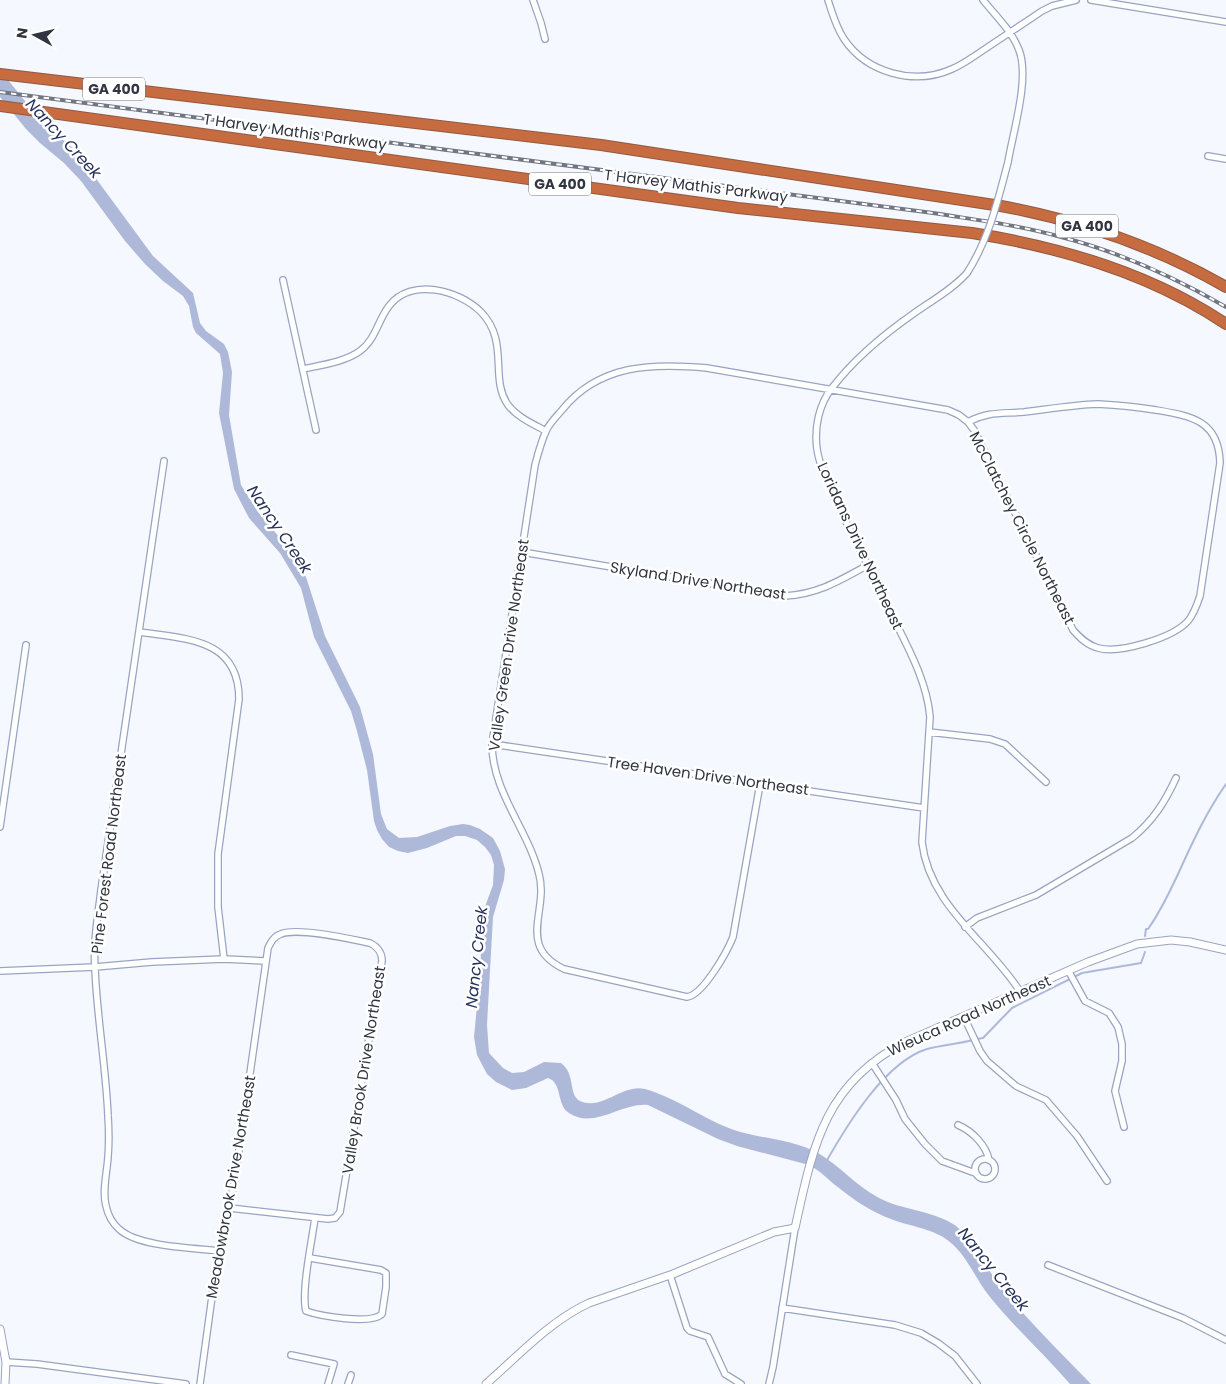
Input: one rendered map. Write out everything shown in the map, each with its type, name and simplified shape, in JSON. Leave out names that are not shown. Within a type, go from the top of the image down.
[{"type":"highway","name":"T Harvey Mathis Parkway","points":[[0,74],[601,145],[1001,206],[1065,220],[1126,239],[1183,263],[1226,287]]},
{"type":"highway","name":"T Harvey Mathis Parkway","points":[[0,106],[728,207],[999,237],[1057,250],[1115,268],[1170,291],[1226,324]]},
{"type":"street","points":[[533,0],[544,39]]},
{"type":"street","points":[[828,0],[839,31],[853,50],[874,66],[902,76],[916,77],[943,73],[962,64],[1052,6],[1076,0]]},
{"type":"street","name":"Loridans Drive Northeast","points":[[983,0],[1010,33],[1020,50],[1023,72],[1008,162],[988,234],[975,262],[953,287],[912,314],[871,346],[830,389],[817,422],[816,436],[817,451],[836,501],[908,647],[926,695],[930,717],[922,842],[926,862],[946,900],[965,927],[1007,972],[1021,993]]},
{"type":"street","points":[[1091,0],[1226,22]]},
{"type":"street","points":[[1208,156],[1226,158]]},
{"type":"street","points":[[282,280],[316,430]]},
{"type":"street","points":[[303,369],[349,357],[359,352],[374,334],[387,308],[401,296],[417,290],[441,291],[466,301],[474,306],[486,319],[498,345],[500,384],[505,400],[520,416],[546,431]]},
{"type":"street","name":"Valley Green Drive Northeast","points":[[760,784],[733,937],[716,970],[694,995],[687,998],[564,969],[554,964],[545,955],[539,945],[536,933],[541,892],[539,872],[529,843],[496,773],[492,759],[492,744],[535,465],[546,431],[568,402],[582,390],[615,372],[674,366],[707,368],[830,389]]},
{"type":"street","name":"McClatchey Circle Northeast","points":[[830,389],[948,410],[959,414],[968,422],[974,430],[1070,624],[1079,637],[1097,648],[1117,649],[1165,637],[1177,631],[1187,622],[1196,609],[1200,596],[1220,463],[1217,442],[1206,426],[1185,415],[1127,406],[1098,404],[1066,405],[1024,412],[992,413],[979,416],[968,422]]},
{"type":"street","name":"Pine Forest Road Northeast","points":[[164,461],[95,939],[94,967],[108,1114],[108,1158],[104,1196],[108,1214],[118,1228],[133,1239],[156,1244],[220,1251]]},
{"type":"street","name":"Skyland Drive Northeast","points":[[522,552],[785,596],[803,595],[819,591],[868,565]]},
{"type":"street","points":[[140,632],[196,640],[207,644],[226,659],[237,681],[239,698],[218,854],[218,907],[224,960]]},
{"type":"street","points":[[0,827],[26,645]]},
{"type":"street","points":[[929,732],[990,739],[1005,744],[1046,782]]},
{"type":"street","name":"Tree Haven Drive Northeast","points":[[492,744],[924,808]]},
{"type":"street","points":[[965,927],[977,918],[1036,895],[1132,838],[1154,818],[1176,778]]},
{"type":"street","name":"Valley Brook Drive Northeast","points":[[230,1208],[328,1220],[335,1218],[342,1208],[382,955],[375,945],[370,943],[300,932],[288,932],[278,934],[271,941],[266,961]]},
{"type":"street","name":"Wieuca Road Northeast","points":[[769,1384],[795,1228],[815,1146],[832,1107],[856,1076],[888,1051],[905,1042],[1122,949],[1152,941],[1171,940],[1226,950]]},
{"type":"street","points":[[0,971],[94,967],[152,962],[266,961]]},
{"type":"street","name":"Meadowbrook Drive Northeast","points":[[200,1384],[213,1291],[230,1208],[266,961]]},
{"type":"street","points":[[1069,973],[1085,1001],[1109,1013],[1118,1027],[1122,1044],[1122,1061],[1115,1092],[1124,1127]]},
{"type":"street","points":[[964,1017],[980,1051],[987,1061],[1016,1086],[1046,1100],[1077,1136],[1107,1181]]},
{"type":"street","points":[[872,1063],[905,1119],[925,1144],[942,1161],[975,1173],[982,1180],[992,1177],[996,1168],[990,1160],[987,1151],[967,1129],[958,1125]]},
{"type":"street","points":[[975,1173],[977,1163],[983,1159],[990,1160]]},
{"type":"street","points":[[310,1258],[381,1270],[386,1273],[382,1314],[374,1319],[361,1320],[306,1311],[305,1300],[310,1258],[315,1218]]},
{"type":"street","points":[[486,1384],[533,1342],[577,1309],[670,1275],[774,1232],[795,1228]]},
{"type":"street","points":[[1048,1265],[1182,1318],[1226,1340]]},
{"type":"street","points":[[670,1275],[687,1328],[690,1331],[708,1337],[724,1374],[742,1384]]},
{"type":"street","points":[[782,1308],[895,1325],[921,1333],[938,1342],[955,1356],[977,1384]]},
{"type":"street","points":[[0,1329],[6,1362],[5,1384]]},
{"type":"street","points":[[291,1354],[334,1364],[328,1384]]},
{"type":"street","points":[[6,1362],[37,1364],[186,1384]]},
{"type":"street","points":[[348,1384],[351,1375]]},
{"type":"water","points":[[0,70],[41,121],[75,150],[153,256],[193,293],[200,323],[206,331],[224,344],[228,352],[232,372],[229,415],[241,485],[258,512],[291,551],[306,577],[325,636],[360,707],[373,754],[381,814],[387,829],[399,838],[417,837],[450,826],[470,825],[493,838],[500,851],[505,869],[504,880],[493,917],[487,1025],[489,1053],[503,1068],[512,1073],[524,1072],[544,1062],[561,1063],[569,1073],[574,1094],[580,1101],[596,1102],[629,1090],[645,1089],[734,1130],[808,1148],[826,1158],[863,1188],[879,1198],[944,1219],[953,1224],[966,1236],[1013,1302],[1091,1384],[1070,1384],[1000,1308],[985,1290],[962,1255],[950,1242],[922,1228],[899,1222],[870,1210],[809,1165],[737,1146],[718,1139],[648,1105],[628,1107],[598,1117],[579,1117],[565,1109],[556,1084],[548,1078],[526,1088],[512,1090],[496,1082],[487,1074],[477,1055],[474,1037],[480,975],[482,924],[486,904],[493,885],[494,865],[491,855],[477,840],[465,836],[456,836],[427,848],[408,853],[389,847],[382,839],[374,821],[367,770],[351,711],[314,637],[301,588],[280,553],[249,518],[234,489],[219,413],[223,373],[220,354],[196,333],[189,306],[183,296],[145,264],[125,241],[81,181],[26,129],[0,97]]},
{"type":"waterway","points":[[1145,936],[1146,929],[1148,929],[1161,908],[1201,826],[1226,784]]},
{"type":"waterway","points":[[977,1039],[983,1038],[1012,1008],[1082,973],[1141,963],[1145,952]]},
{"type":"waterway","points":[[826,1162],[856,1113],[896,1067],[911,1056],[927,1049],[973,1040]]},
{"type":"railway","points":[[0,92],[933,213],[997,223],[1045,233],[1104,250],[1146,266],[1226,307]]},
{"type":"water label","name":"Nancy Creek","points":[[64,138]]},
{"type":"water label","name":"Nancy Creek","points":[[280,529]]},
{"type":"water label","name":"Nancy Creek","points":[[476,957]]},
{"type":"water label","name":"Nancy Creek","points":[[994,1269]]}]
